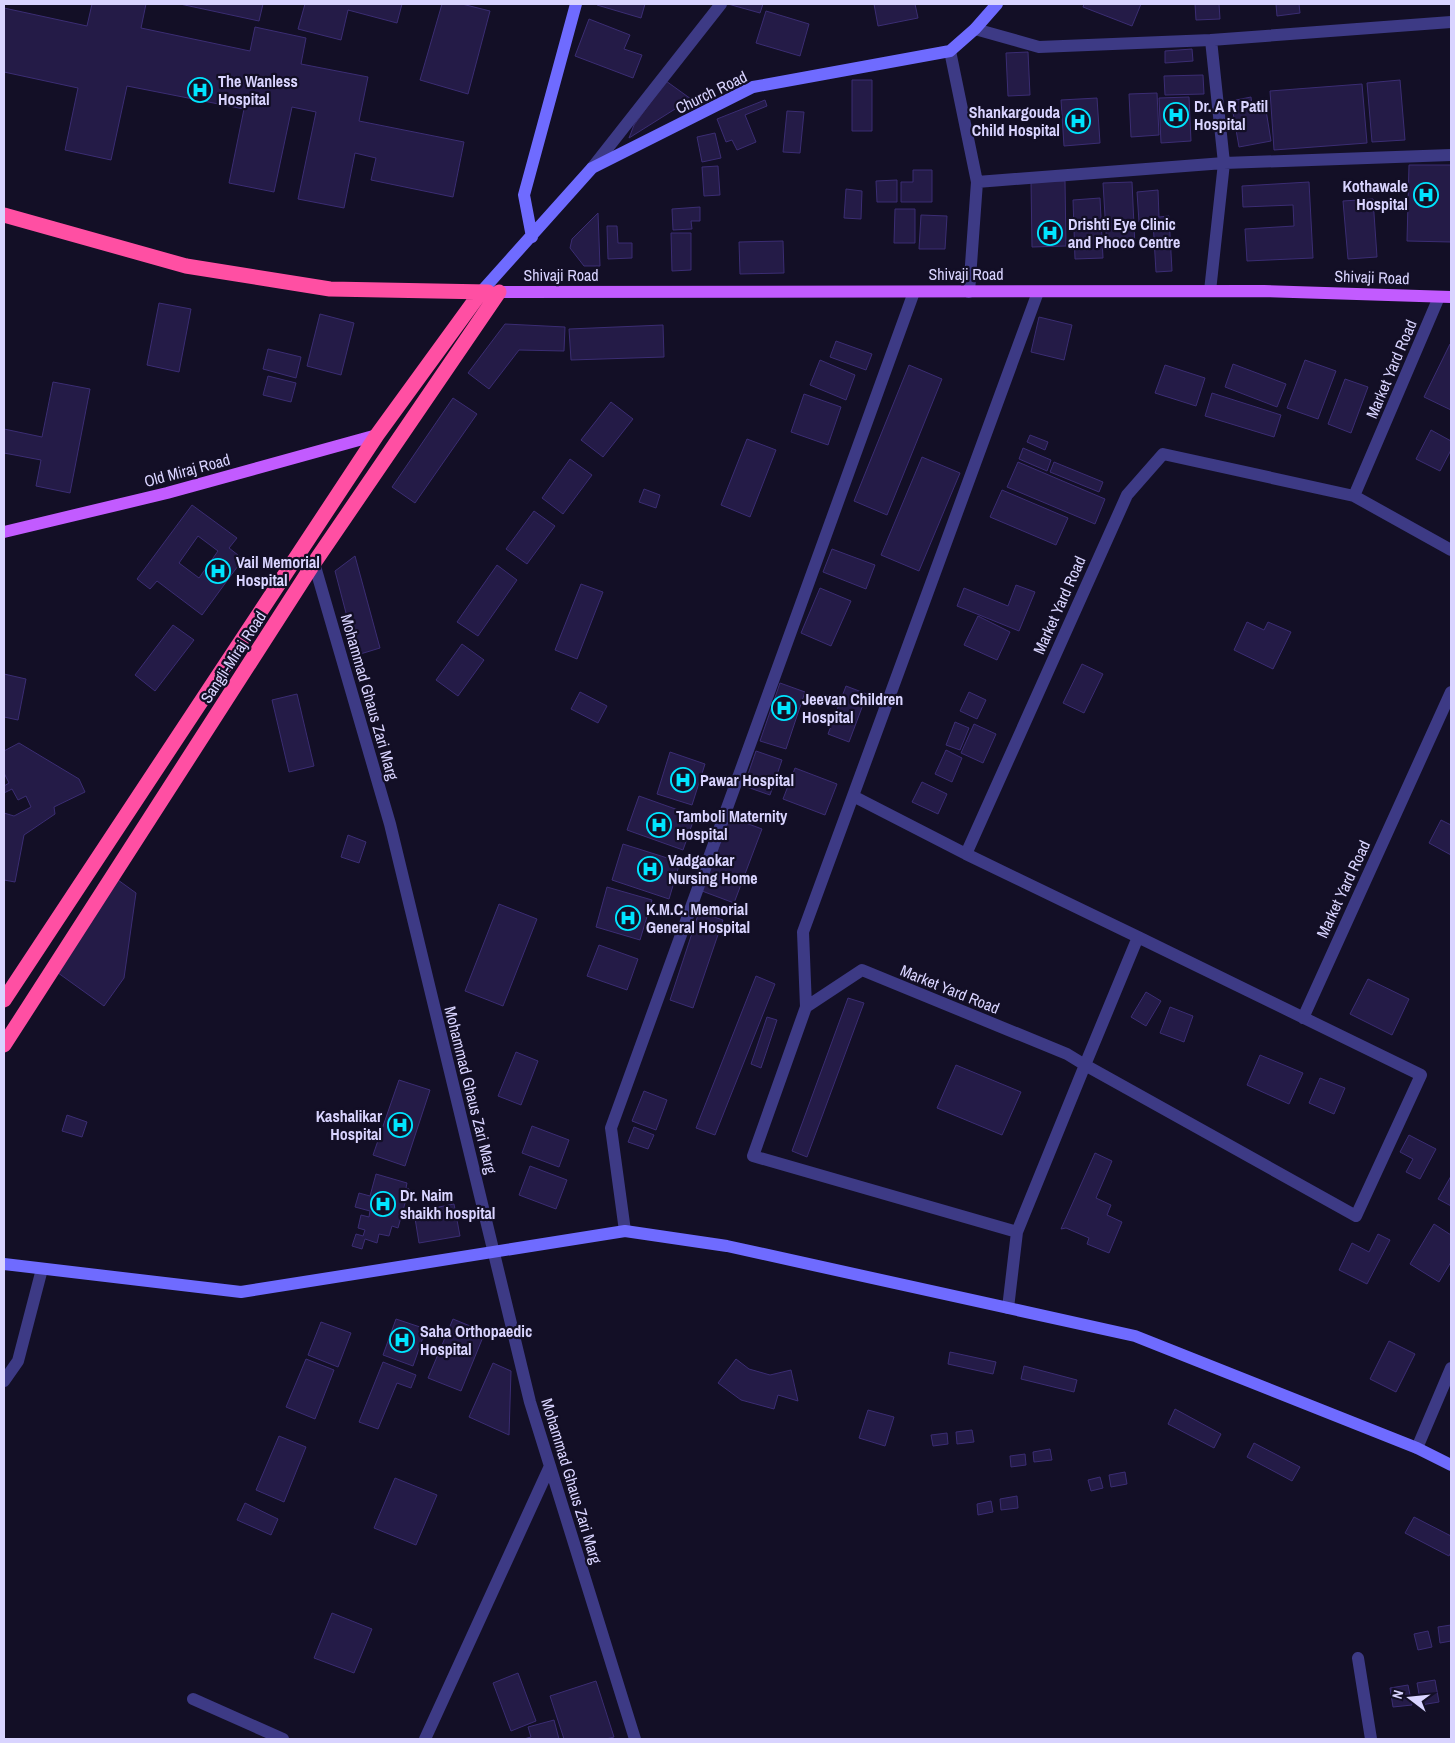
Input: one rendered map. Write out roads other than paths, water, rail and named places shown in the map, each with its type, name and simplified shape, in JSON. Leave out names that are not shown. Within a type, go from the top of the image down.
[{"type":"highway","name":"Shivaji Road","points":[[4,215],[186,266],[330,289],[499,292]]},
{"type":"highway","name":"Sangli-Miraj Road","points":[[4,1000],[377,435],[481,292]]},
{"type":"highway","name":"Sangli-Miraj Road","points":[[4,1045],[314,563],[499,292]]},
{"type":"main road","points":[[532,237],[524,195],[576,4]]},
{"type":"main road","name":"Church Road","points":[[481,292],[592,168],[753,87],[950,51],[975,30],[997,4]]},
{"type":"main road","name":"Shivaji Road","points":[[499,292],[1264,291],[1445,297]]},
{"type":"main road","name":"Old Miraj Road","points":[[4,532],[167,493],[377,435]]},
{"type":"main road","points":[[4,1264],[241,1292],[625,1231],[728,1246],[1135,1336],[1417,1448],[1451,1465]]},
{"type":"street","points":[[592,168],[721,4]]},
{"type":"street","points":[[975,30],[1039,47],[1211,40],[1451,22]]},
{"type":"street","points":[[1210,291],[1224,163],[1211,40]]},
{"type":"street","points":[[950,51],[977,182],[969,292]]},
{"type":"street","points":[[977,182],[1224,163],[1451,155]]},
{"type":"street","points":[[625,1231],[610,1128],[914,292]]},
{"type":"street","points":[[1018,1232],[753,1156],[806,1007],[803,932],[1038,292]]},
{"type":"street","name":"Market Yard Road","points":[[966,854],[1126,496],[1163,454],[1354,496],[1445,297]]},
{"type":"street","points":[[1354,496],[1451,550]]},
{"type":"street","name":"Mohammad Ghaus Zari Marg","points":[[314,563],[390,824],[530,1402],[635,1739]]},
{"type":"street","name":"Market Yard Road","points":[[1303,1018],[1451,692]]},
{"type":"street","points":[[853,796],[966,854],[1421,1075],[1356,1216],[1085,1066]]},
{"type":"street","points":[[1008,1308],[1018,1232],[1138,938]]},
{"type":"street","name":"Market Yard Road","points":[[806,1007],[862,970],[1067,1054],[1085,1066]]},
{"type":"street","points":[[4,1381],[18,1361],[42,1269]]},
{"type":"street","points":[[1417,1448],[1451,1368]]},
{"type":"street","points":[[425,1739],[550,1466]]},
{"type":"street","points":[[1358,1658],[1370,1739]]},
{"type":"street","points":[[193,1699],[282,1739]]},
{"type":"place","name":"The Wanless Hospital","points":[[200,90]]},
{"type":"place","name":"Dr. A R Patil Hospital","points":[[1176,115]]},
{"type":"place","name":"Shankargouda Child Hospital","points":[[1078,121]]},
{"type":"place","name":"Kothawale Hospital","points":[[1426,195]]},
{"type":"place","name":"Drishti Eye Clinic and Phoco Centre","points":[[1050,233]]},
{"type":"place","name":"Vail Memorial Hospital","points":[[218,571]]},
{"type":"place","name":"Jeevan Children Hospital","points":[[784,708]]},
{"type":"place","name":"Pawar Hospital","points":[[683,780]]},
{"type":"place","name":"Tamboli Maternity Hospital","points":[[659,825]]},
{"type":"place","name":"Vadgaokar Nursing Home","points":[[650,869]]},
{"type":"place","name":"K.M.C. Memorial General Hospital","points":[[628,918]]},
{"type":"place","name":"Kashalikar Hospital","points":[[400,1125]]},
{"type":"place","name":"Dr. Naim shaikh hospital","points":[[383,1204]]},
{"type":"place","name":"Saha Orthopaedic Hospital","points":[[402,1340]]}]
